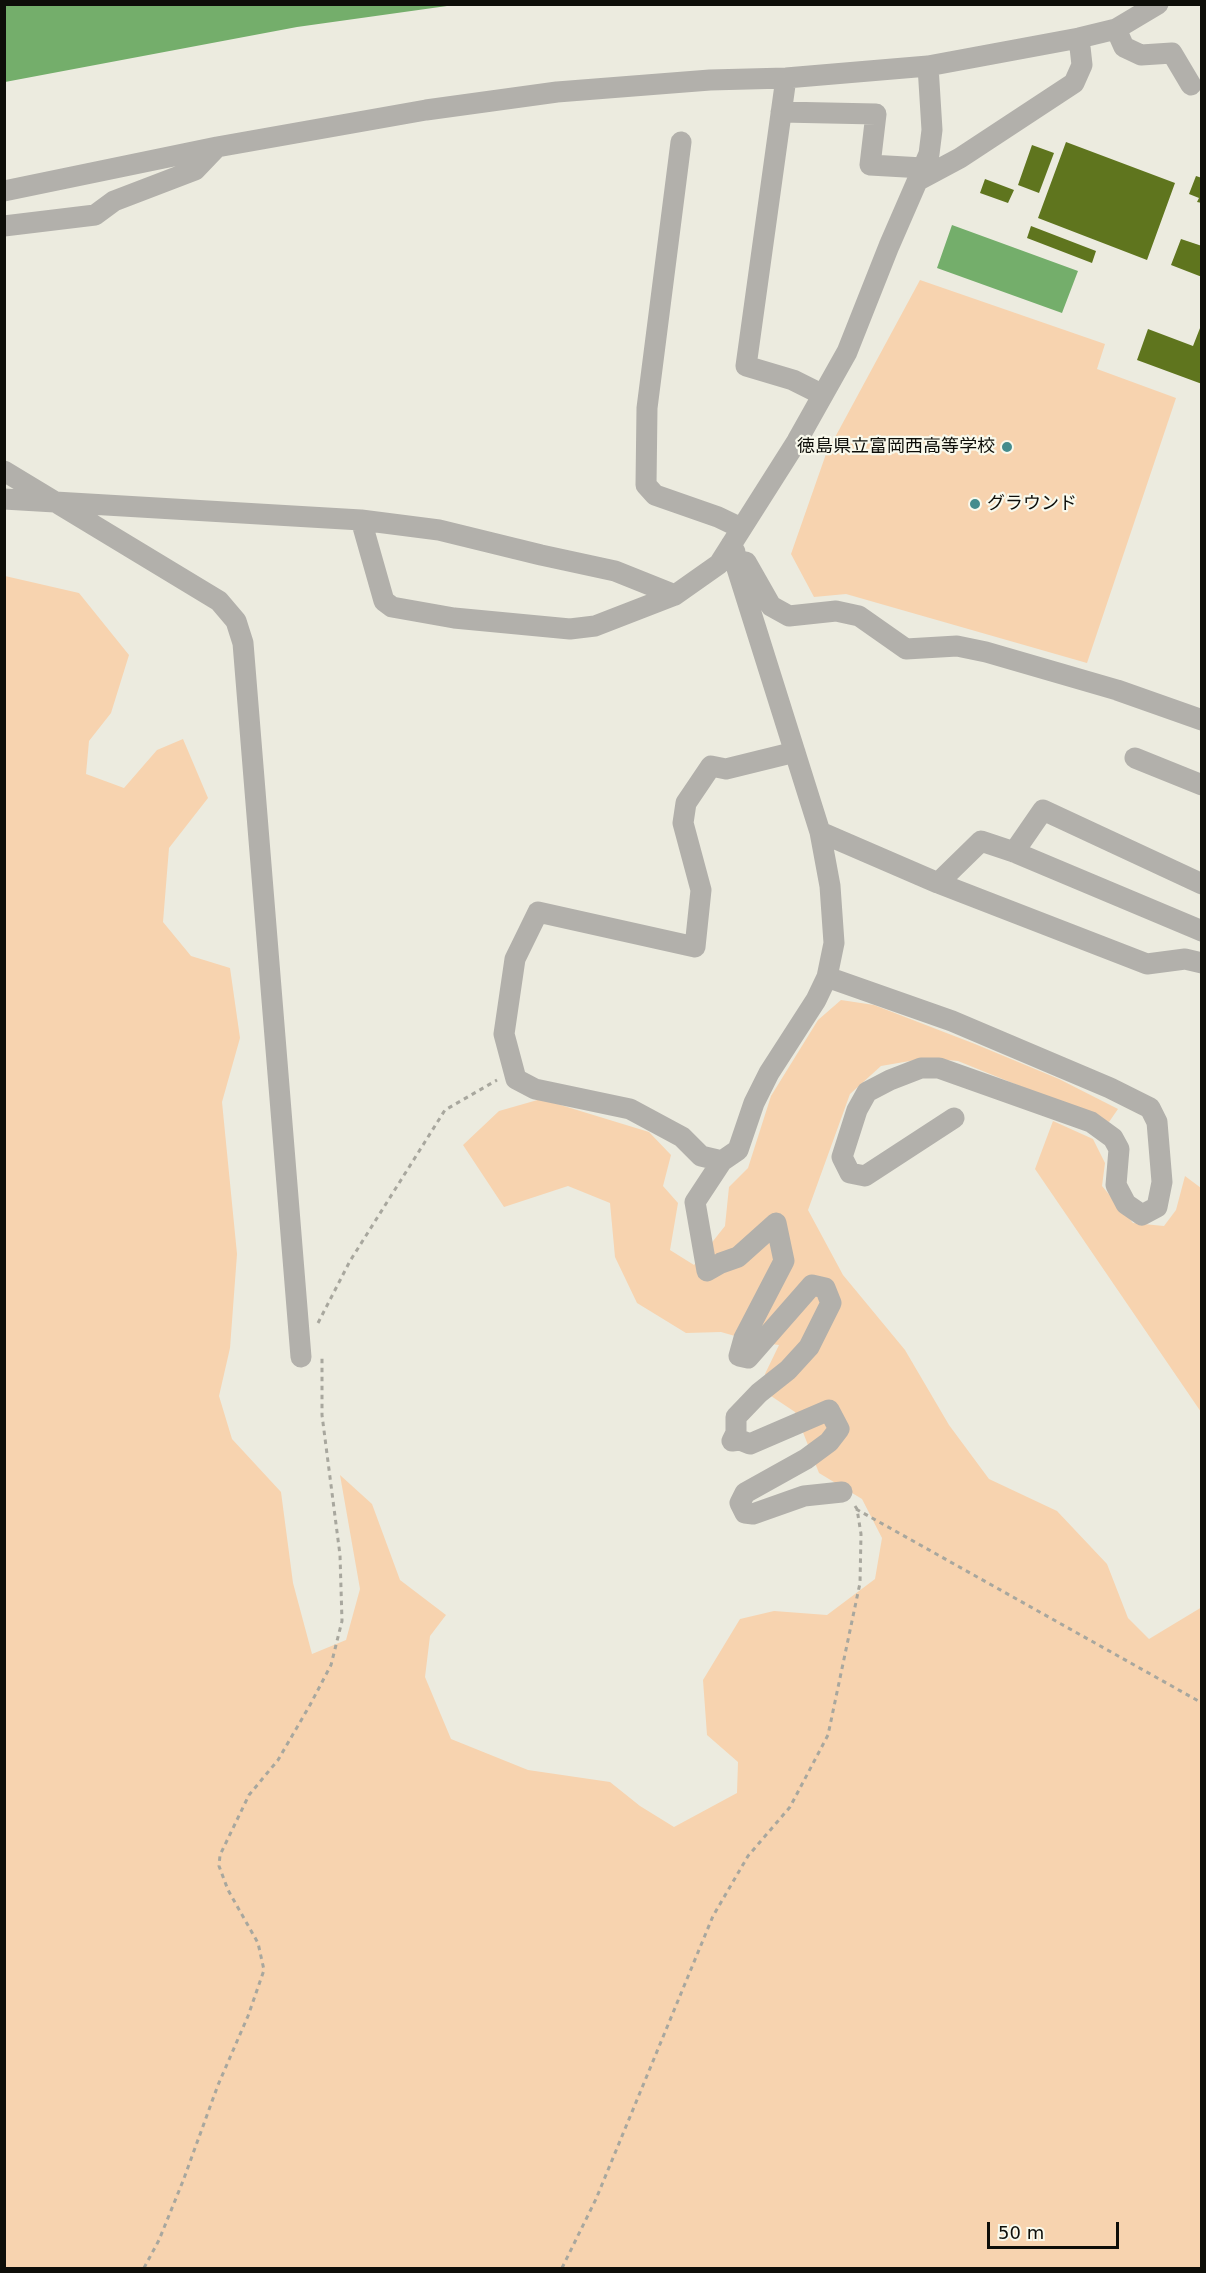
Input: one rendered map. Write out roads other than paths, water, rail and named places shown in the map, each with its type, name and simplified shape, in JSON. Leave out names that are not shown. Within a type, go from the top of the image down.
[{"type":"street","points":[[4,191],[217,147],[426,111],[556,92],[710,80],[786,78],[928,66],[1116,29],[1158,4]]},
{"type":"street","points":[[1116,29],[1124,47],[1140,55],[1172,54],[1191,85]]},
{"type":"street","points":[[782,112],[876,114],[870,165],[920,174],[960,158],[1074,83],[1083,65],[1079,38]]},
{"type":"street","points":[[361,520],[384,601],[392,607],[454,618],[570,629],[595,626],[675,595],[719,564],[736,542],[797,441],[847,352],[929,154],[932,130],[928,66]]},
{"type":"street","points":[[786,78],[746,366],[793,380],[823,395]]},
{"type":"street","points":[[681,142],[647,408],[646,485],[655,495],[717,517],[736,542],[771,606],[789,616],[836,611],[859,616],[906,649],[957,646],[986,652],[1118,690],[1202,720]]},
{"type":"street","points":[[4,226],[95,215],[114,201],[195,170],[217,147]]},
{"type":"street","points":[[4,471],[219,601],[236,621],[243,643],[301,1357]]},
{"type":"street","points":[[4,499],[361,520],[439,530],[615,571],[675,595]]},
{"type":"street","points":[[736,542],[735,562],[820,832],[830,886],[834,943],[827,977],[816,1000],[769,1073],[754,1103],[738,1150],[722,1161],[695,1202],[707,1271],[738,1257],[776,1222],[784,1261],[744,1338],[739,1356],[748,1358],[812,1285],[825,1288],[831,1303],[808,1347],[788,1370],[759,1393],[736,1417],[736,1433],[732,1441],[740,1440],[750,1444],[829,1410],[839,1429],[829,1442],[806,1460],[745,1492],[740,1503],[745,1513],[753,1514],[804,1496],[836,1493]]},
{"type":"street","points":[[722,1161],[700,1156],[682,1137],[630,1109],[535,1089],[516,1079],[504,1034],[515,959],[537,912],[695,947],[701,890],[683,823],[686,803],[711,766],[726,769],[795,752]]},
{"type":"street","points":[[1135,758],[1202,785]]},
{"type":"street","points":[[1014,852],[1043,810],[1202,884]]},
{"type":"street","points":[[820,832],[938,883],[1147,964],[1185,959],[1201,963]]},
{"type":"street","points":[[938,883],[981,841],[1014,852],[1202,931]]},
{"type":"street","points":[[827,977],[952,1022],[1110,1088],[1150,1108],[1157,1122],[1162,1182],[1157,1207],[1142,1215],[1126,1204],[1116,1185],[1119,1149],[1113,1138],[1091,1122],[939,1068],[921,1068],[867,1092],[857,1110],[842,1157],[850,1173],[865,1176],[954,1118]]},
{"type":"place","name":"徳島県立富岡西高等学校","points":[[1007,447]]},
{"type":"place","name":"グラウンド","points":[[975,504]]}]
